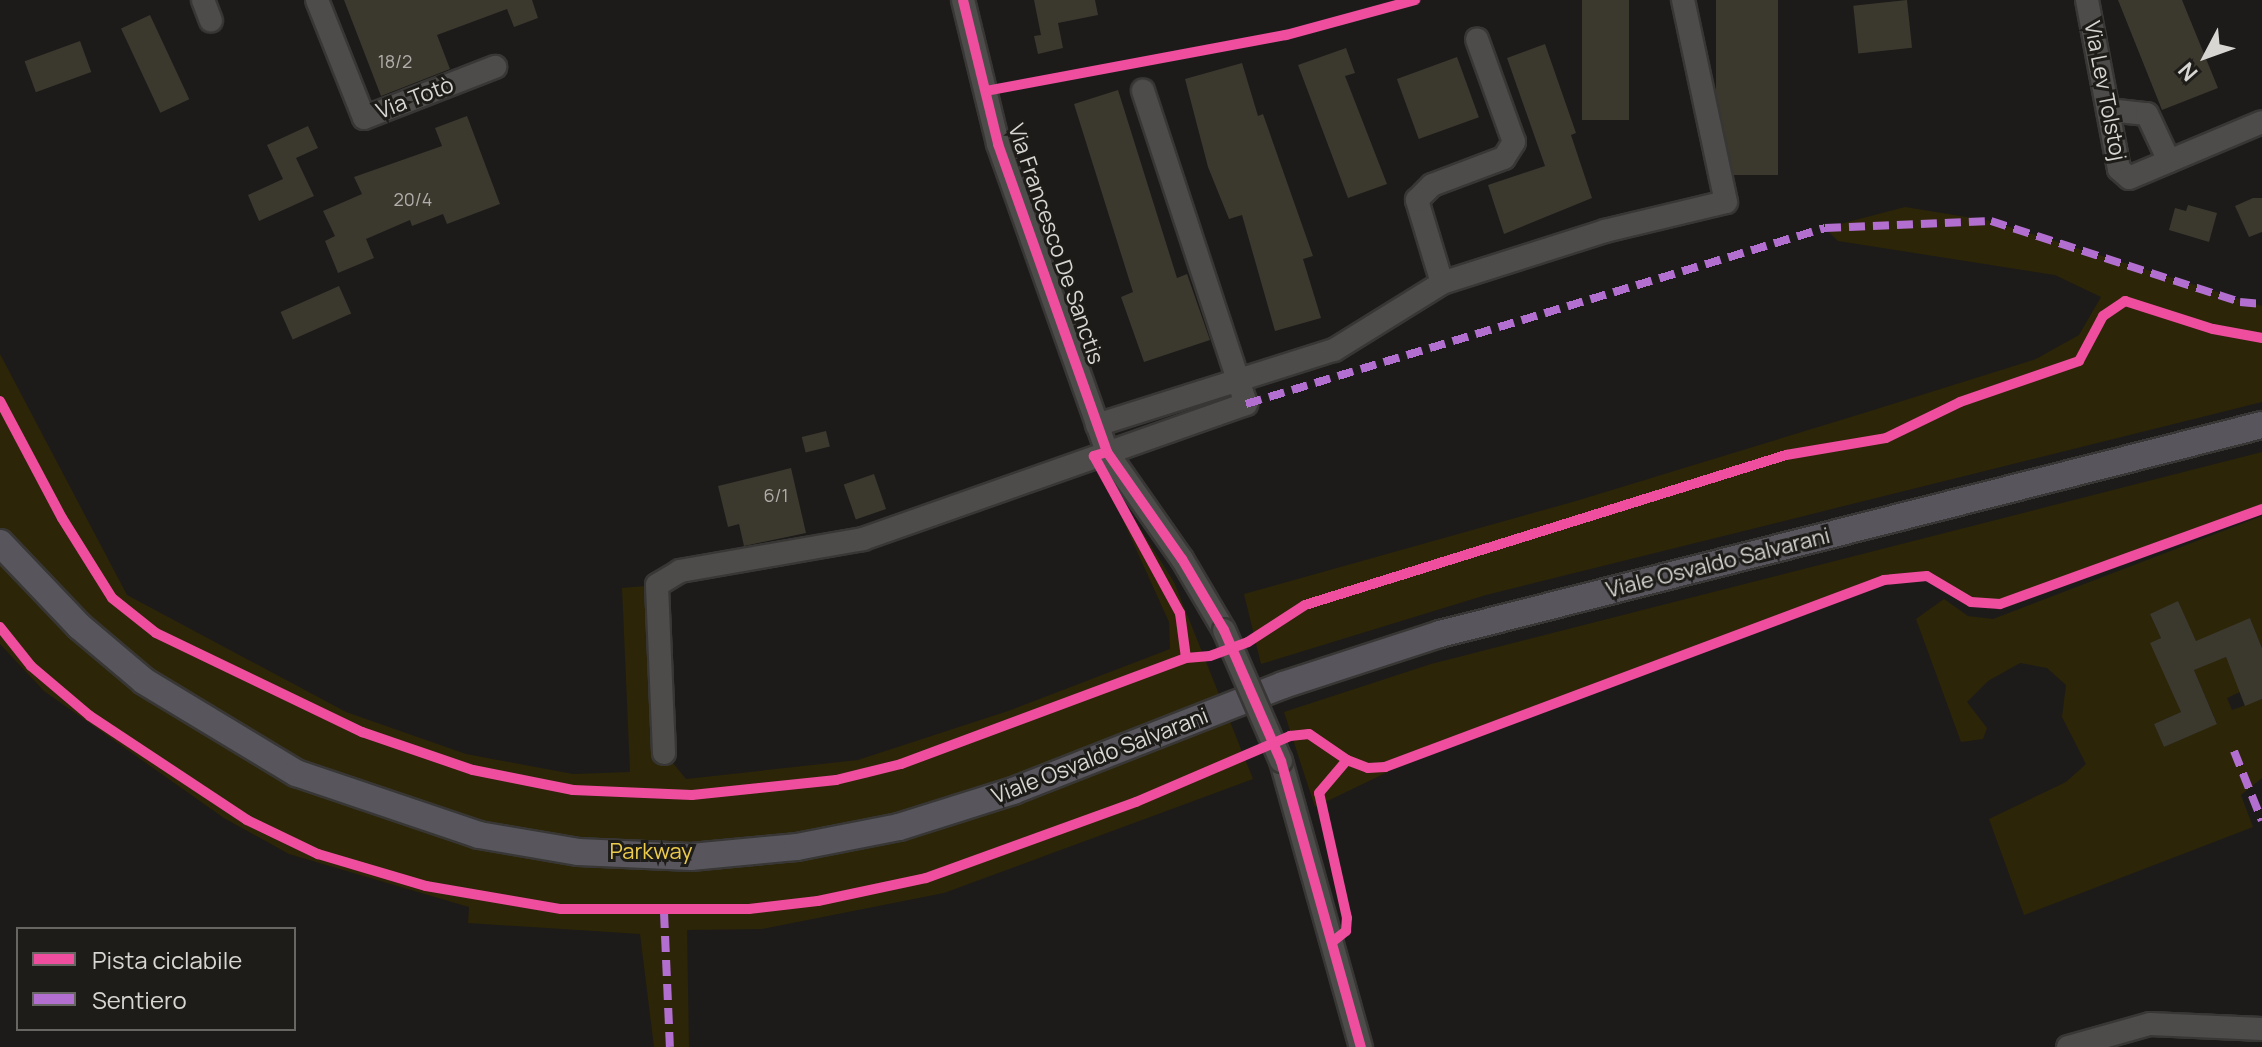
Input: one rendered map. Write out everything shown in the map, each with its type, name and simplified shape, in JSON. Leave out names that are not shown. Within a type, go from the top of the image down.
[{"type":"main road","name":"Viale Osvaldo Salvarani","points":[[0,543],[79,626],[144,681],[296,773],[346,795],[479,835],[578,852],[691,857],[797,847],[899,827],[1013,791],[1283,685],[1440,634],[2262,425]]},
{"type":"street","name":"Via Totò","points":[[317,0],[364,118],[495,67]]},
{"type":"street","name":"Via Francesco De Sanctis","points":[[963,0],[998,144],[1107,452],[1182,559],[1224,630],[1281,761],[1361,1047]]},
{"type":"street","points":[[1097,425],[1334,350],[1442,283],[1605,231],[1726,202],[1683,0]]},
{"type":"street","name":"Via Lev Tolstoj","points":[[2087,0],[2119,169],[2129,178],[2262,122]]},
{"type":"street","points":[[1442,283],[1417,200],[1432,185],[1504,158],[1514,142],[1477,39]]},
{"type":"street","points":[[664,753],[657,585],[680,571],[863,539],[1246,404],[1143,90]]},
{"type":"street","points":[[2108,110],[2147,114],[2169,161]]},
{"type":"street","points":[[2068,1047],[2150,1024],[2224,1023],[2262,1029]]},
{"type":"green space","points":[[1905,207],[1991,221],[2262,306],[2262,402],[1486,595],[1261,664],[1244,594],[1576,501],[1864,413],[2036,359],[2079,335],[2101,297],[2055,275],[1838,241],[1825,228]]},
{"type":"green space","name":"Parkway","points":[[0,354],[127,595],[346,712],[466,754],[573,774],[630,772],[622,588],[657,585],[664,752],[686,779],[858,760],[1011,710],[1170,649],[1169,622],[1094,456],[1174,582],[1253,779],[944,893],[762,929],[687,930],[689,1047],[654,1047],[640,934],[468,923],[469,907],[289,854],[224,818],[44,691],[0,644]]},
{"type":"green space","points":[[2262,452],[2262,509],[2000,604],[1971,602],[1927,576],[1884,580],[1452,741],[1315,807],[1284,712],[1431,664]]},
{"type":"green space","points":[[2262,516],[2262,648],[2250,618],[2215,661],[2226,657],[2240,692],[2227,698],[2232,710],[2262,699],[2262,778],[2241,795],[2253,827],[2024,915],[1989,819],[2066,782],[2086,764],[2062,717],[2066,685],[2047,668],[2020,663],[1988,681],[1967,702],[1987,728],[1983,739],[1961,742],[1916,619],[1944,599],[1968,616],[1993,619]],"holes":[[[2178,602],[2199,648],[2187,654],[2217,723],[2164,747],[2154,724],[2181,712],[2151,643],[2161,638],[2150,614]]]},
{"type":"building","points":[[344,0],[532,0],[538,18],[514,27],[507,9],[437,35],[450,69],[381,96]]},
{"type":"building","points":[[1034,0],[1095,0],[1098,15],[1058,23],[1063,48],[1038,54],[1034,36],[1041,35]]},
{"type":"building","points":[[1582,0],[1629,0],[1629,120],[1582,120]]},
{"type":"building","points":[[1716,0],[1778,0],[1778,175],[1716,175]]},
{"type":"building","points":[[1907,0],[1912,48],[1858,53],[1853,6]]},
{"type":"building","points":[[2118,0],[2182,0],[2218,88],[2162,110]]},
{"type":"building","points":[[150,15],[189,99],[160,113],[121,29]]},
{"type":"building","points":[[80,41],[91,72],[36,92],[25,61]]},
{"type":"building","points":[[1545,44],[1576,133],[1571,135],[1592,198],[1504,234],[1488,185],[1545,166],[1507,58]]},
{"type":"building","points":[[1346,48],[1355,73],[1345,76],[1387,184],[1348,198],[1298,65]]},
{"type":"building","points":[[1457,57],[1479,117],[1419,139],[1397,79]]},
{"type":"building","points":[[1242,63],[1258,116],[1263,114],[1313,256],[1303,259],[1321,318],[1275,331],[1242,215],[1229,219],[1208,167],[1185,79]]},
{"type":"building","points":[[1118,90],[1177,278],[1187,274],[1210,340],[1144,362],[1121,297],[1133,292],[1074,104]]},
{"type":"building","points":[[467,116],[500,204],[447,224],[443,214],[412,226],[410,220],[366,239],[374,258],[338,273],[325,241],[335,236],[323,211],[362,194],[354,177],[442,146],[435,128]]},
{"type":"building","points":[[308,126],[318,148],[296,158],[314,196],[259,221],[248,195],[283,179],[267,145]]},
{"type":"building","points":[[2253,198],[2262,198],[2262,232],[2249,237],[2235,206]]},
{"type":"building","points":[[2188,205],[2217,213],[2209,242],[2169,230],[2175,208],[2186,211]]},
{"type":"building","points":[[339,286],[351,313],[293,339],[281,312]]},
{"type":"building","points":[[826,431],[830,447],[806,453],[802,437]]},
{"type":"building","points":[[791,468],[806,533],[744,546],[739,524],[728,527],[718,486]]},
{"type":"building","points":[[874,474],[886,509],[856,519],[844,484]]},
{"type":"building","points":[[2178,601],[2196,641],[2250,618],[2262,648],[2262,699],[2245,706],[2226,657],[2194,670],[2217,724],[2164,747],[2154,724],[2181,712],[2150,643],[2161,638],[2150,614]]},
{"type":"marked path","points":[[1246,404],[1825,228],[1991,221],[2240,302],[2262,304]]},
{"type":"marked path","points":[[2234,751],[2262,821]]},
{"type":"marked path","points":[[664,912],[670,1047]]},
{"type":"cycle path","points":[[963,0],[998,144],[1107,452],[1182,559],[1224,630],[1281,761],[1361,1047]]},
{"type":"cycle path","points":[[986,91],[1286,35],[1415,0]]},
{"type":"cycle path","points":[[0,401],[62,518],[112,598],[156,633],[362,732],[473,770],[573,790],[692,795],[836,780],[901,764],[1186,658],[1210,656],[1248,642],[1305,605],[1786,455],[1886,438],[1960,402],[2079,361],[2103,316],[2125,301],[2213,329],[2262,338]]},
{"type":"cycle path","points":[[1107,452],[1094,456],[1180,613],[1186,658]]},
{"type":"cycle path","points":[[0,627],[31,666],[90,716],[247,820],[318,854],[426,886],[561,909],[749,909],[818,901],[926,878],[1136,802],[1290,736],[1309,734],[1347,760],[1368,768],[1385,767],[1884,580],[1927,576],[1971,602],[2000,604],[2262,509]]},
{"type":"cycle path","points":[[1332,942],[1346,931],[1347,918],[1319,793],[1347,760]]}]
